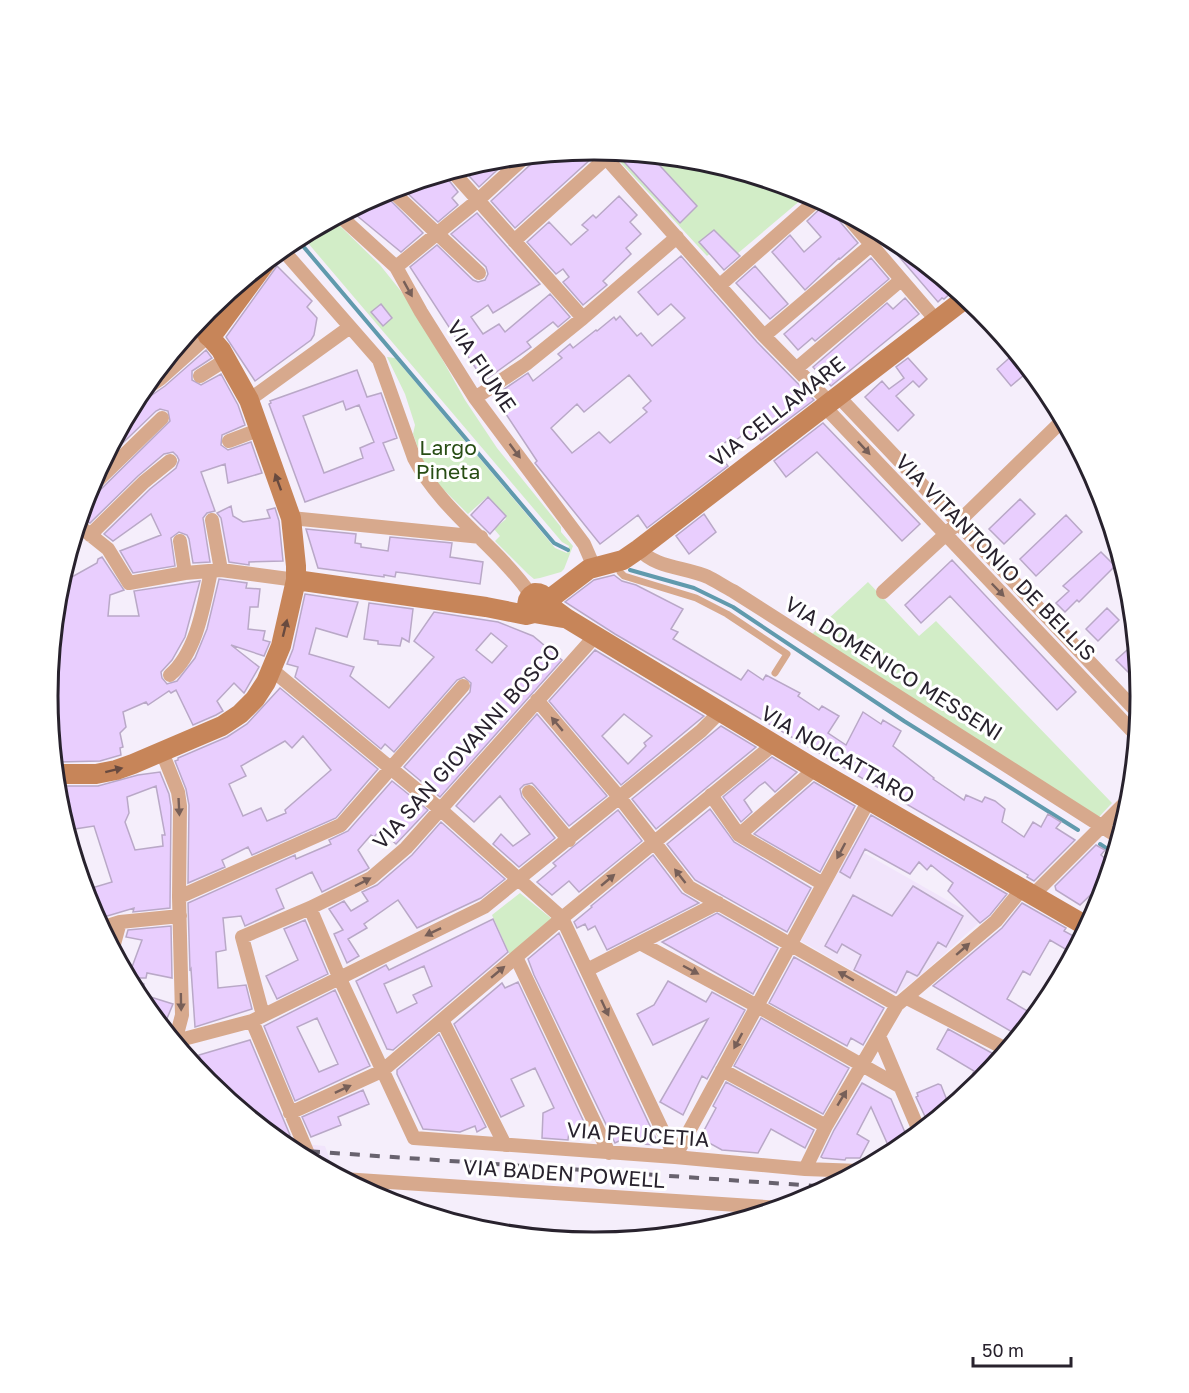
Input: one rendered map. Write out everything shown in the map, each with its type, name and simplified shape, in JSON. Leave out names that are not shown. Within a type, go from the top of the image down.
[{"type":"street","points":[[514,241],[597,160]]},
{"type":"street","points":[[609,161],[764,336],[957,523],[1130,704]]},
{"type":"street","points":[[396,267],[477,201],[514,167]]},
{"type":"street","points":[[458,178],[584,318]]},
{"type":"street","points":[[399,197],[479,273]]},
{"type":"street","points":[[719,286],[810,206]]},
{"type":"street","name":"VIA FIUME","points":[[346,222],[396,267],[421,312],[475,398],[584,544],[594,567]]},
{"type":"street","points":[[859,231],[936,320]]},
{"type":"street","points":[[475,398],[526,364],[584,318],[677,237]]},
{"type":"street","points":[[764,336],[871,244]]},
{"type":"street","points":[[289,257],[379,360],[414,458],[422,472],[437,492],[519,578],[538,603]]},
{"type":"street","points":[[797,368],[901,280]]},
{"type":"street","points":[[204,330],[216,330],[245,291]]},
{"type":"street","name":"VIA CELLAMARE","points":[[594,567],[617,562],[639,549],[959,303]]},
{"type":"street","points":[[249,400],[350,327]]},
{"type":"street","points":[[64,774],[96,774],[133,764],[209,732],[240,714],[255,699],[281,646],[296,580],[291,518],[249,400],[227,359],[203,330]]},
{"type":"street","points":[[200,376],[227,359]]},
{"type":"street","name":"VIA VITANTONIO DE BELLIS","points":[[830,401],[945,535],[1129,728]]},
{"type":"street","points":[[109,469],[162,418]]},
{"type":"street","points":[[884,592],[1057,425]]},
{"type":"street","points":[[229,441],[258,430]]},
{"type":"street","points":[[90,535],[144,482],[170,461]]},
{"type":"street","points":[[291,518],[481,537]]},
{"type":"street","points":[[170,675],[180,667],[198,628],[216,571],[212,520]]},
{"type":"street","points":[[85,531],[108,549],[129,583],[185,573],[241,572],[486,607],[538,603],[594,567]]},
{"type":"street","points":[[180,541],[185,573]]},
{"type":"street","name":"VIA DOMENICO MESSENI","points":[[639,549],[645,556],[707,577],[733,591],[1112,833]]},
{"type":"street","name":"VIA NOICATTARO","points":[[538,603],[815,769],[1080,923]]},
{"type":"street","name":"VIA SAN GIOVANNI BOSCO","points":[[257,1018],[242,937],[310,908],[371,878],[406,848],[596,636]]},
{"type":"street","points":[[271,669],[440,809],[562,918],[675,1157]]},
{"type":"street","points":[[178,897],[341,825],[463,686]]},
{"type":"street","points":[[537,700],[620,798],[689,887],[790,944],[902,1002],[1000,1046]]},
{"type":"street","points":[[183,1040],[257,1018],[484,907],[620,798],[701,731],[720,712]]},
{"type":"street","points":[[290,1113],[382,1071],[562,918],[774,744]]},
{"type":"street","points":[[162,752],[178,792],[180,806],[178,897],[182,1015],[177,1033]]},
{"type":"street","points":[[739,835],[815,769]]},
{"type":"street","points":[[529,792],[569,840]]},
{"type":"street","points":[[711,795],[739,835],[823,884]]},
{"type":"street","points":[[675,1157],[868,800]]},
{"type":"street","points":[[805,1169],[826,1126],[862,1064],[902,1002],[996,921],[1118,810]]},
{"type":"street","points":[[587,970],[718,903]]},
{"type":"street","points":[[310,908],[382,1071]]},
{"type":"street","points":[[110,925],[120,922],[180,916]]},
{"type":"street","points":[[115,937],[120,922]]},
{"type":"street","points":[[640,943],[899,1086]]},
{"type":"street","points":[[516,957],[609,1153]]},
{"type":"street","points":[[257,1018],[290,1113],[305,1147]]},
{"type":"street","points":[[442,1020],[505,1145]]},
{"type":"street","points":[[879,1036],[916,1125]]},
{"type":"street","points":[[722,1070],[826,1126]]},
{"type":"street","name":"VIA PEUCETIA","points":[[382,1071],[414,1138],[844,1170]]},
{"type":"street","name":"VIA BADEN POWELL","points":[[364,1180],[759,1206]]},
{"type":"lane","points":[[617,562],[624,576],[696,598],[727,614],[787,654],[775,673]]},
{"type":"shaded area","points":[[852,846],[982,920],[920,976],[895,995],[801,941]]},
{"type":"shaded area","points":[[300,1144],[325,1146],[331,1164]]},
{"type":"green space","points":[[620,161],[624,162],[680,222],[697,206],[659,165],[733,179],[800,201],[737,254],[725,241],[707,256]]},
{"type":"green space","name":"Largo Pineta","points":[[339,225],[380,265],[412,305],[465,400],[497,448],[561,527],[561,532],[573,546],[564,569],[561,572],[534,579],[495,541],[500,536],[494,529],[506,519],[487,497],[468,514],[427,473],[413,434],[415,425],[405,394],[387,357],[395,358],[555,548],[567,553],[569,546],[562,542],[309,244]]},
{"type":"green space","points":[[868,582],[919,636],[936,621],[1112,803],[1099,817],[811,635]]},
{"type":"green space","points":[[520,893],[552,919],[510,955],[492,915]]},
{"type":"building","points":[[589,160],[515,228],[491,201],[530,165]]},
{"type":"building","points":[[624,162],[659,165],[697,206],[680,223]]},
{"type":"building","points":[[497,170],[479,187],[469,176]]},
{"type":"building","points":[[449,181],[458,192],[452,198],[458,205],[438,222],[408,194]]},
{"type":"building","points":[[619,196],[637,215],[630,222],[641,234],[626,248],[631,254],[603,281],[607,285],[583,305],[563,282],[569,277],[563,269],[556,274],[527,242],[549,222],[571,245],[588,230],[582,225],[593,215],[596,218]]},
{"type":"building","points":[[390,200],[423,233],[401,252],[357,216]]},
{"type":"building","points":[[819,210],[838,219],[858,243],[805,290],[772,252],[790,235],[804,252],[821,237],[807,221]]},
{"type":"building","points":[[477,213],[540,284],[493,313],[488,305],[471,317],[483,334],[499,324],[505,332],[550,294],[570,317],[558,327],[553,322],[527,342],[531,347],[484,381],[410,267],[437,245],[473,280],[478,282],[485,280],[488,274],[486,267],[451,234]]},
{"type":"building","points":[[714,230],[740,256],[724,270],[699,242]]},
{"type":"building","points":[[897,255],[949,295],[938,302]]},
{"type":"building","points":[[681,256],[757,342],[814,400],[761,440],[758,437],[752,442],[745,433],[735,441],[732,437],[716,450],[728,466],[647,528],[638,515],[600,544],[535,463],[537,461],[494,396],[528,373],[533,381],[562,358],[558,354],[570,344],[573,348],[614,317],[616,320],[620,316],[637,336],[641,333],[652,346],[685,318],[671,304],[658,315],[638,292]],"holes":[[[629,375],[651,401],[643,408],[647,412],[610,443],[599,432],[572,453],[551,428],[577,404],[584,412]]]},
{"type":"building","points":[[871,258],[889,279],[815,341],[812,338],[798,350],[784,334]]},
{"type":"building","points":[[277,266],[312,301],[307,307],[317,318],[314,335],[311,340],[255,381],[226,337]]},
{"type":"building","points":[[755,266],[788,304],[770,319],[736,283]]},
{"type":"building","points":[[905,298],[919,314],[831,386],[813,367],[887,303],[893,309]]},
{"type":"building","points":[[381,304],[392,318],[383,326],[371,312]]},
{"type":"building","points":[[206,350],[212,358],[192,371],[192,380],[201,385],[221,374],[238,405],[245,425],[222,435],[221,445],[228,450],[251,442],[262,473],[228,483],[225,464],[201,472],[215,511],[207,513],[203,518],[210,562],[193,563],[189,539],[187,535],[179,532],[171,538],[175,566],[133,573],[120,551],[161,535],[151,514],[113,541],[104,534],[150,489],[176,468],[179,460],[177,456],[173,452],[164,454],[90,523],[88,522],[99,491],[170,421],[168,411],[160,409],[122,444],[152,395]]},
{"type":"building","points":[[908,358],[927,379],[919,387],[913,381],[896,396],[914,415],[898,431],[865,397],[882,381],[889,389],[904,378],[896,367]]},
{"type":"building","points":[[1010,358],[1024,375],[1011,386],[997,369]]},
{"type":"building","points":[[357,370],[367,397],[381,393],[397,438],[383,443],[394,470],[305,502],[269,404],[270,401]],"holes":[[[343,401],[346,410],[359,405],[374,442],[360,448],[363,458],[324,473],[303,416]]]},
{"type":"building","points":[[823,423],[920,524],[902,541],[817,452],[786,477],[774,461]]},
{"type":"building","points":[[488,497],[506,516],[490,534],[471,515]]},
{"type":"building","points":[[1020,499],[1035,514],[1004,544],[989,529]]},
{"type":"building","points":[[231,506],[233,516],[243,522],[270,518],[267,510],[275,508],[279,521],[283,561],[249,562],[249,565],[229,562],[221,518],[217,513]]},
{"type":"building","points":[[704,514],[716,532],[689,554],[676,536]]},
{"type":"building","points":[[1066,515],[1082,532],[1036,576],[1020,559]]},
{"type":"building","points":[[306,529],[356,534],[355,543],[361,544],[361,547],[388,551],[390,537],[452,543],[450,557],[483,562],[480,584],[396,572],[395,577],[384,575],[384,577],[318,568]]},
{"type":"building","points":[[1101,552],[1114,565],[1114,567],[1079,602],[1077,600],[1065,612],[1056,603],[1069,591],[1063,586]]},
{"type":"building","points":[[102,557],[124,590],[110,595],[108,616],[139,616],[134,591],[200,581],[185,637],[172,660],[161,672],[167,684],[177,681],[195,658],[207,629],[219,579],[247,583],[246,588],[260,589],[258,607],[250,607],[248,629],[265,631],[263,640],[270,642],[264,656],[231,645],[259,667],[244,693],[234,683],[217,701],[223,711],[193,725],[176,690],[171,693],[169,691],[148,705],[146,702],[123,712],[126,727],[120,733],[123,747],[120,748],[121,755],[100,761],[63,762],[58,696],[63,627],[69,592],[73,577],[97,563]]},
{"type":"building","points":[[952,560],[1076,692],[1057,710],[950,596],[921,623],[905,605]]},
{"type":"building","points":[[614,575],[622,581],[636,585],[683,609],[671,629],[678,632],[673,639],[741,680],[748,670],[763,680],[766,675],[800,693],[798,696],[819,710],[822,706],[839,716],[828,733],[846,745],[863,712],[881,724],[883,720],[901,731],[893,746],[933,779],[964,800],[966,795],[982,802],[985,797],[995,801],[1005,809],[1002,822],[1024,837],[1033,822],[1041,827],[1048,814],[1061,822],[1056,828],[1075,840],[1034,881],[1027,877],[1028,875],[615,634],[565,602],[594,580]]},
{"type":"building","points":[[305,594],[358,602],[347,637],[316,628],[309,654],[354,667],[350,676],[389,708],[434,657],[414,641],[434,612],[498,622],[533,636],[562,660],[440,797],[404,767],[470,692],[471,683],[464,677],[457,680],[394,752],[385,744],[381,749],[295,677],[298,667],[287,664],[293,649]],"holes":[[[491,633],[507,646],[492,663],[476,650]]]},
{"type":"building","points":[[369,603],[413,609],[409,642],[402,638],[400,646],[378,644],[378,641],[364,639]]},
{"type":"building","points":[[1107,608],[1119,620],[1098,641],[1086,629]]},
{"type":"building","points":[[1128,649],[1129,673],[1116,660]]},
{"type":"building","points":[[595,650],[704,716],[621,785],[549,701]],"holes":[[[624,714],[652,736],[644,743],[646,746],[628,764],[602,736]]]},
{"type":"building","points":[[280,688],[378,769],[336,818],[252,855],[248,847],[222,860],[225,867],[188,883],[189,805],[186,789],[175,761],[227,737],[247,724]],"holes":[[[303,736],[331,770],[285,810],[286,813],[267,821],[261,808],[243,816],[229,784],[246,776],[241,766],[285,741],[292,748]]]},
{"type":"building","points":[[537,714],[607,796],[569,826],[532,783],[524,785],[520,789],[522,797],[555,838],[519,867],[493,844],[501,834],[513,846],[530,834],[500,796],[474,822],[456,806]]},
{"type":"building","points":[[721,726],[756,747],[656,829],[632,799]]},
{"type":"building","points":[[772,757],[797,772],[775,792],[765,782],[759,786],[744,800],[752,812],[741,822],[723,797]]},
{"type":"building","points":[[160,772],[169,794],[171,807],[170,908],[133,912],[134,908],[106,916],[94,887],[112,882],[94,826],[76,829],[66,786],[98,786],[138,775]],"holes":[[[156,786],[165,835],[162,835],[163,846],[135,850],[125,822],[129,813],[127,797]]]},
{"type":"building","points":[[392,781],[428,810],[396,844],[380,830],[374,837],[371,835],[358,850],[369,868],[322,892],[312,872],[276,889],[284,908],[245,926],[241,916],[223,918],[226,950],[216,952],[218,988],[246,985],[252,1009],[195,1027],[191,969],[190,971],[188,903],[295,855],[296,859],[331,844],[329,840],[348,831]]},
{"type":"building","points":[[814,782],[855,806],[820,872],[754,834]]},
{"type":"building","points":[[710,809],[734,842],[811,888],[787,932],[695,880],[667,844]]},
{"type":"building","points":[[618,810],[642,841],[579,892],[569,881],[552,895],[537,882],[556,866],[553,863]]},
{"type":"building","points":[[871,815],[1007,894],[990,915],[980,923],[948,891],[953,883],[931,865],[927,870],[919,862],[910,874],[865,849],[850,878],[840,872]]},
{"type":"building","points":[[441,822],[505,879],[481,898],[417,928],[398,900],[364,924],[367,928],[348,939],[359,956],[347,963],[334,934],[343,930],[329,909],[344,901],[351,911],[368,901],[362,892],[377,885],[412,855]]},
{"type":"building","points":[[1096,845],[1105,850],[1101,855],[1105,859],[1094,892],[1080,905],[1056,890],[1055,886]]},
{"type":"building","points":[[653,855],[682,893],[699,903],[607,950],[595,926],[588,930],[585,924],[577,928],[574,922]]},
{"type":"building","points":[[913,886],[963,916],[946,947],[938,942],[919,974],[917,976],[907,971],[896,993],[854,970],[861,955],[842,944],[837,953],[825,946],[853,895],[892,916]]},
{"type":"building","points":[[1022,903],[1066,928],[1064,931],[1074,936],[1067,950],[1050,940],[1030,975],[1023,971],[1007,999],[1028,1011],[1012,1032],[933,986],[1002,928]]},
{"type":"building","points":[[717,913],[778,948],[753,994],[662,942]]},
{"type":"building","points":[[493,919],[508,952],[393,1050],[387,1049],[356,981],[386,965],[389,970]],"holes":[[[424,966],[432,986],[413,995],[417,1003],[397,1013],[384,984]]]},
{"type":"building","points":[[305,920],[328,974],[277,999],[266,976],[298,960],[284,929]]},
{"type":"building","points":[[171,926],[172,978],[147,973],[146,978],[139,978],[132,967],[142,940],[126,937],[128,930]]},
{"type":"building","points":[[559,933],[659,1145],[641,1144],[631,1135],[615,1143],[534,975],[528,959]]},
{"type":"building","points":[[794,957],[884,1008],[863,1045],[851,1038],[847,1046],[769,1003]]},
{"type":"building","points":[[668,981],[706,1002],[712,992],[745,1010],[707,1079],[702,1076],[683,1115],[660,1102],[708,1019],[653,1045],[637,1014],[654,1005]]},
{"type":"building","points":[[518,982],[585,1124],[569,1131],[568,1140],[542,1138],[543,1113],[554,1108],[535,1068],[511,1079],[524,1106],[501,1117],[454,1024],[502,983],[505,988]]},
{"type":"building","points":[[335,990],[370,1066],[295,1101],[264,1026]],"holes":[[[317,1018],[338,1064],[319,1072],[297,1027]]]},
{"type":"building","points":[[151,997],[173,1004],[167,1019]]},
{"type":"building","points":[[761,1018],[849,1068],[823,1114],[734,1066]]},
{"type":"building","points":[[948,1029],[994,1054],[969,1080],[974,1071],[937,1049]]},
{"type":"building","points":[[439,1034],[486,1127],[477,1132],[475,1126],[460,1132],[423,1129],[397,1074],[397,1070]]},
{"type":"building","points":[[250,1040],[290,1135],[268,1122],[241,1099],[215,1076],[199,1055]]},
{"type":"building","points":[[726,1082],[814,1130],[805,1148],[771,1129],[758,1153],[722,1150],[700,1138],[716,1108],[713,1106]]},
{"type":"building","points":[[862,1083],[891,1099],[905,1133],[888,1145],[871,1107],[857,1134],[869,1141],[860,1158],[846,1158],[845,1160],[823,1158],[821,1157]]},
{"type":"building","points":[[938,1084],[941,1085],[947,1100],[926,1118],[916,1097],[917,1093]]},
{"type":"building","points":[[363,1090],[369,1104],[338,1117],[341,1125],[311,1137],[302,1117]]},
{"type":"waterway","points":[[304,247],[554,543],[568,550]]},
{"type":"waterway","points":[[630,570],[694,588],[733,607],[904,721],[1078,830]]},
{"type":"waterway","points":[[1100,844],[1108,849]]},
{"type":"railway","points":[[311,1151],[813,1186]]}]
